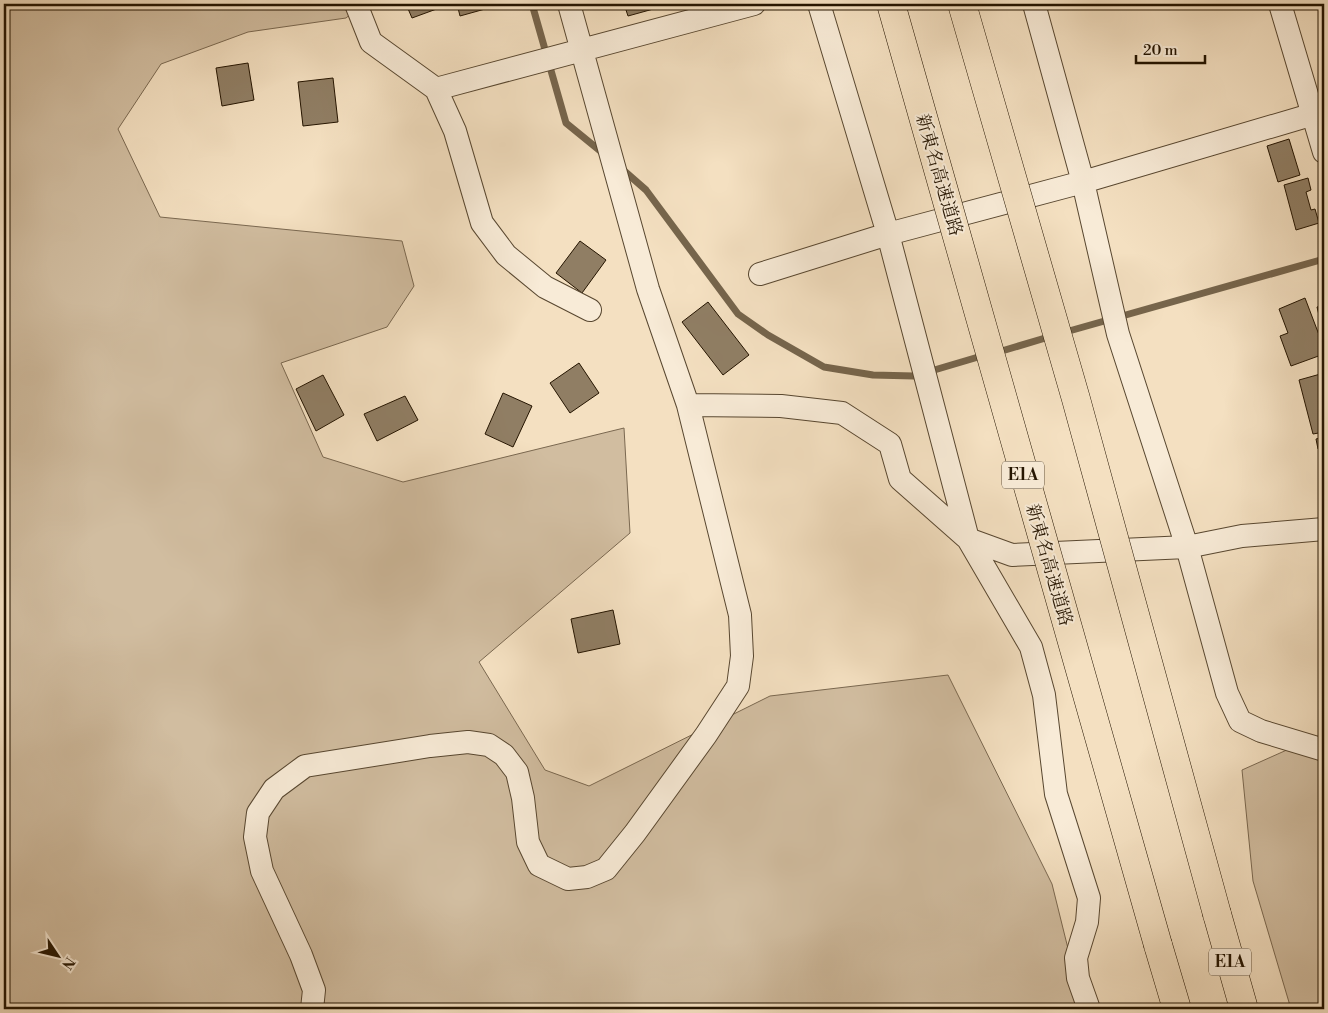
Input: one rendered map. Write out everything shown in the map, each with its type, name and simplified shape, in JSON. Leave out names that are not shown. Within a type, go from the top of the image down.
[{"type":"highway","name":"新東名高速道路","points":[[891,4],[1177,1009]]},
{"type":"highway","name":"E1A","points":[[962,4],[1076,400],[1244,1009]]},
{"type":"street","points":[[356,4],[372,42],[436,89],[455,131],[482,223],[506,255],[544,286],[590,310]]},
{"type":"street","points":[[312,1009],[314,990],[301,955],[262,871],[255,837],[258,813],[274,789],[305,766],[430,746],[468,742],[489,745],[504,755],[517,772],[523,798],[528,842],[539,865],[568,879],[587,877],[606,870],[706,736],[738,686],[742,656],[740,615],[688,405],[648,288],[569,4]]},
{"type":"street","points":[[436,89],[754,4]]},
{"type":"street","points":[[819,4],[888,234],[968,539],[1031,647],[1044,696],[1056,794],[1089,898],[1086,922],[1076,958],[1078,978],[1089,1009]]},
{"type":"street","points":[[1034,4],[1083,182],[1118,334],[1187,547],[1227,693],[1240,721],[1261,730],[1324,750]]},
{"type":"street","points":[[1280,4],[1319,112],[1324,152]]},
{"type":"street","points":[[760,274],[888,234],[1083,182],[1319,112]]},
{"type":"street","points":[[688,405],[781,406],[842,414],[890,444],[900,479],[968,539],[1012,556],[1187,547],[1242,536],[1324,529]]},
{"type":"shaded area","points":[[4,4],[363,4],[346,18],[248,32],[161,64],[118,129],[160,217],[402,241],[414,286],[387,327],[281,363],[323,457],[403,482],[624,428],[630,533],[479,662],[545,770],[589,786],[770,696],[948,675],[1052,884],[1083,1009],[4,1009]]},
{"type":"shaded area","points":[[1289,749],[1324,757],[1324,1009],[1291,1009],[1253,881],[1242,770]]},
{"type":"building","points":[[406,4],[441,4],[442,7],[412,18]]},
{"type":"building","points":[[457,4],[503,4],[460,16]]},
{"type":"building","points":[[624,4],[656,4],[657,8],[628,16]]},
{"type":"building","points":[[248,63],[254,100],[222,106],[216,68]]},
{"type":"building","points":[[333,78],[338,122],[303,126],[298,82]]},
{"type":"building","points":[[1289,139],[1300,175],[1278,182],[1267,146]]},
{"type":"building","points":[[1308,178],[1311,190],[1306,192],[1311,210],[1315,209],[1319,223],[1296,230],[1284,185]]},
{"type":"building","points":[[580,241],[606,260],[582,293],[556,273]]},
{"type":"building","points":[[1305,298],[1324,348],[1324,354],[1291,366],[1280,336],[1288,333],[1279,309]]},
{"type":"building","points":[[708,302],[749,355],[723,375],[682,322]]},
{"type":"building","points":[[1324,305],[1324,336],[1317,307]]},
{"type":"building","points":[[579,363],[599,393],[570,413],[550,383]]},
{"type":"building","points":[[1324,373],[1324,432],[1313,434],[1299,380]]},
{"type":"building","points":[[323,375],[344,415],[316,431],[296,389]]},
{"type":"building","points":[[503,393],[532,406],[513,447],[485,434]]},
{"type":"building","points":[[405,396],[418,420],[377,441],[364,414]]},
{"type":"building","points":[[1324,437],[1324,448],[1318,449],[1316,439]]},
{"type":"building","points":[[1324,457],[1324,477],[1320,458]]},
{"type":"building","points":[[613,610],[620,644],[578,653],[571,619]]},
{"type":"waterway","points":[[532,4],[566,123],[604,154]]},
{"type":"waterway","points":[[622,169],[646,190],[738,314],[768,335],[824,367],[873,375],[914,376],[985,355]]},
{"type":"waterway","points":[[1062,333],[1324,259]]},
{"type":"waterway","points":[[995,353],[1052,336]]}]
